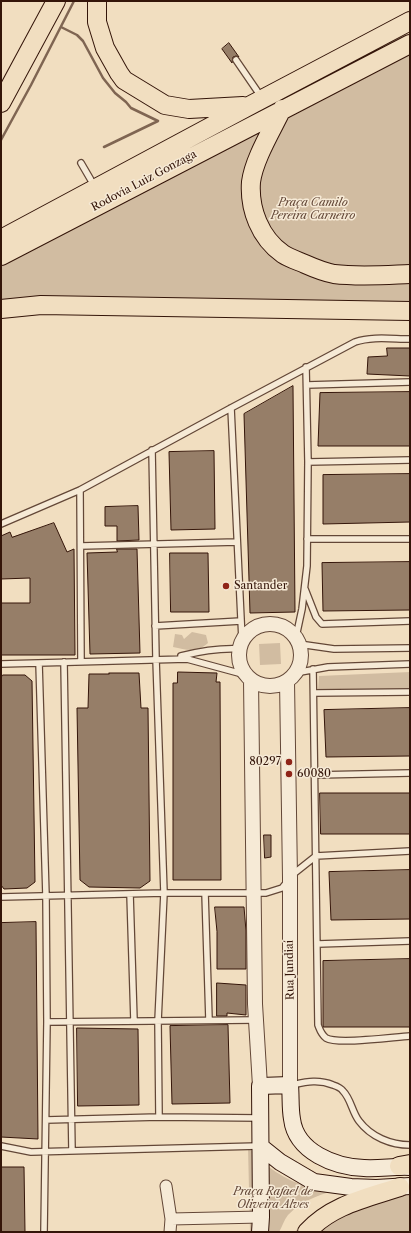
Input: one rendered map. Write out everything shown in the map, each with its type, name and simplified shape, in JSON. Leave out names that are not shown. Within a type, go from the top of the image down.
[{"type":"highway","points":[[1,103],[56,1]]},
{"type":"highway","points":[[97,1],[97,22],[106,48],[121,76],[135,88],[165,105],[177,107],[203,108],[256,102]]},
{"type":"highway","name":"Rodovia Luiz Gonzaga","points":[[1,239],[410,21]]},
{"type":"highway","name":"Rodovia Luiz Gonzaga","points":[[1,256],[410,44]]},
{"type":"highway","points":[[285,108],[256,162],[251,181],[253,210],[261,229],[271,243],[283,254],[320,271],[334,274],[362,275],[410,274]]},
{"type":"highway","points":[[1,309],[41,306],[410,311]]},
{"type":"highway","points":[[307,1232],[326,1215],[347,1204],[405,1186]]},
{"type":"main road","points":[[261,1225],[260,1086],[290,1085]]},
{"type":"main road","name":"Rua Jundiaí","points":[[290,1085],[292,1120],[296,1131],[308,1148],[323,1158],[344,1166],[362,1168],[406,1166]]},
{"type":"main road","points":[[260,1146],[280,1162],[314,1182],[351,1187],[376,1188],[405,1186]]},
{"type":"street","points":[[269,624],[279,625],[289,630],[298,641],[301,659],[291,677],[278,685],[269,686],[260,684],[249,677],[240,662],[241,644],[249,632],[258,626],[269,624]]},
{"type":"street","points":[[249,677],[256,1020],[260,1086]]},
{"type":"street","name":"Rua Jundiaí","points":[[290,1085],[291,677]]},
{"type":"street","points":[[166,1186],[171,1219],[170,1232]]},
{"type":"street","points":[[171,1219],[261,1225]]},
{"type":"lane","points":[[236,60],[256,102]]},
{"type":"lane","points":[[81,163],[96,189]]},
{"type":"lane","points":[[1,524],[80,490],[306,367],[361,340],[410,339]]},
{"type":"lane","points":[[306,367],[308,462],[307,566],[298,641],[334,649],[410,648]]},
{"type":"lane","points":[[307,385],[410,382]]},
{"type":"lane","points":[[173,658],[205,650],[241,644],[231,408]]},
{"type":"lane","points":[[152,450],[155,545],[155,626],[164,893],[158,1021],[159,1117]]},
{"type":"lane","points":[[308,462],[410,460]]},
{"type":"lane","points":[[80,490],[81,661]]},
{"type":"lane","points":[[307,539],[410,539]]},
{"type":"lane","points":[[81,546],[237,542]]},
{"type":"lane","points":[[305,589],[316,617],[322,624],[410,621]]},
{"type":"lane","points":[[155,626],[241,621]]},
{"type":"lane","points":[[1,664],[173,658],[203,662],[249,677]]},
{"type":"lane","points":[[64,662],[72,1151]]},
{"type":"lane","points":[[39,663],[46,896],[47,1022],[44,1232]]},
{"type":"lane","points":[[291,677],[313,669],[328,667],[410,664]]},
{"type":"lane","points":[[313,669],[316,775],[318,1024],[321,1033],[327,1038],[342,1041],[410,1036]]},
{"type":"lane","points":[[314,693],[410,692]]},
{"type":"lane","points":[[316,775],[410,773]]},
{"type":"lane","points":[[1,897],[164,893],[266,893],[282,888],[287,884],[290,878],[316,856],[410,851]]},
{"type":"lane","points":[[205,893],[209,1020]]},
{"type":"lane","points":[[130,894],[134,1021]]},
{"type":"lane","points":[[318,944],[410,942]]},
{"type":"lane","points":[[47,1022],[256,1020]]},
{"type":"lane","points":[[290,1085],[309,1081],[323,1081],[336,1086],[343,1091],[359,1121],[369,1132],[385,1141],[399,1145],[410,1145]]},
{"type":"lane","points":[[46,1120],[159,1117],[260,1118]]},
{"type":"lane","points":[[1,1146],[31,1152],[260,1146]]},
{"type":"green space","name":"Praça Camilo Pereira Carneiro","points":[[410,34],[410,307],[1,306],[1,265],[290,97]]},
{"type":"green space","points":[[192,632],[206,635],[208,643],[200,648],[192,650],[173,647],[175,634],[182,635],[184,639]]},
{"type":"green space","points":[[280,643],[281,664],[260,665],[259,644]]},
{"type":"green space","points":[[410,672],[410,691],[318,691],[319,676]]},
{"type":"green space","name":"Praça Rafael de Oliveira Alves","points":[[248,1147],[268,1166],[292,1181],[314,1188],[345,1188],[307,1201],[294,1209],[285,1219],[279,1232],[250,1232]]},
{"type":"green space","points":[[410,1189],[410,1232],[295,1232],[305,1220],[332,1204],[347,1199]]},
{"type":"building","points":[[229,43],[239,57],[233,57],[232,63],[222,49]]},
{"type":"building","points":[[387,348],[410,348],[410,376],[367,374],[368,357],[387,356]]},
{"type":"building","points":[[293,386],[295,612],[250,613],[244,414]]},
{"type":"building","points":[[410,392],[410,446],[318,446],[320,393]]},
{"type":"building","points":[[214,451],[215,529],[171,530],[169,452]]},
{"type":"building","points":[[410,474],[410,522],[323,524],[323,475]]},
{"type":"building","points":[[138,506],[139,540],[117,541],[117,526],[105,526],[105,507]]},
{"type":"building","points":[[54,523],[67,552],[74,549],[75,655],[1,655],[1,603],[30,603],[30,578],[1,579],[1,536],[10,532],[12,537]]},
{"type":"building","points":[[117,549],[137,549],[140,653],[90,654],[87,553],[117,552]]},
{"type":"building","points":[[170,553],[208,553],[209,612],[171,612]]},
{"type":"building","points":[[410,562],[410,610],[323,611],[322,563]]},
{"type":"building","points":[[178,672],[217,673],[216,682],[220,682],[221,880],[173,880],[173,683],[177,683]]},
{"type":"building","points":[[139,673],[141,708],[148,708],[150,881],[140,888],[89,887],[80,880],[77,708],[88,708],[89,674]]},
{"type":"building","points":[[3,675],[25,675],[32,681],[35,882],[27,888],[4,889],[1,885],[1,678]]},
{"type":"building","points":[[410,708],[410,756],[326,757],[324,710]]},
{"type":"building","points":[[320,793],[410,793],[410,834],[321,834]]},
{"type":"building","points":[[264,835],[271,835],[271,857],[265,858]]},
{"type":"building","points":[[410,870],[410,919],[331,920],[329,872]]},
{"type":"building","points":[[215,907],[244,907],[246,931],[246,969],[217,969]]},
{"type":"building","points":[[36,922],[38,1139],[1,1137],[1,923]]},
{"type":"building","points":[[410,959],[410,1027],[323,1027],[323,961]]},
{"type":"building","points":[[217,983],[246,985],[246,1015],[227,1013],[227,1016],[217,1016]]},
{"type":"building","points":[[228,1025],[230,1103],[172,1104],[170,1026]]},
{"type":"building","points":[[77,1028],[138,1029],[139,1105],[78,1106]]},
{"type":"building","points":[[1,1167],[24,1167],[25,1232],[1,1232]]},
{"type":"waterway","points":[[1,140],[74,1]]},
{"type":"waterway","points":[[61,27],[77,35],[83,41],[103,78],[115,93],[131,108],[158,121],[104,147]]},
{"type":"place","name":"Santander","points":[[226,586]]},
{"type":"place","name":"80297","points":[[289,762]]},
{"type":"place","name":"60080","points":[[289,774]]}]
